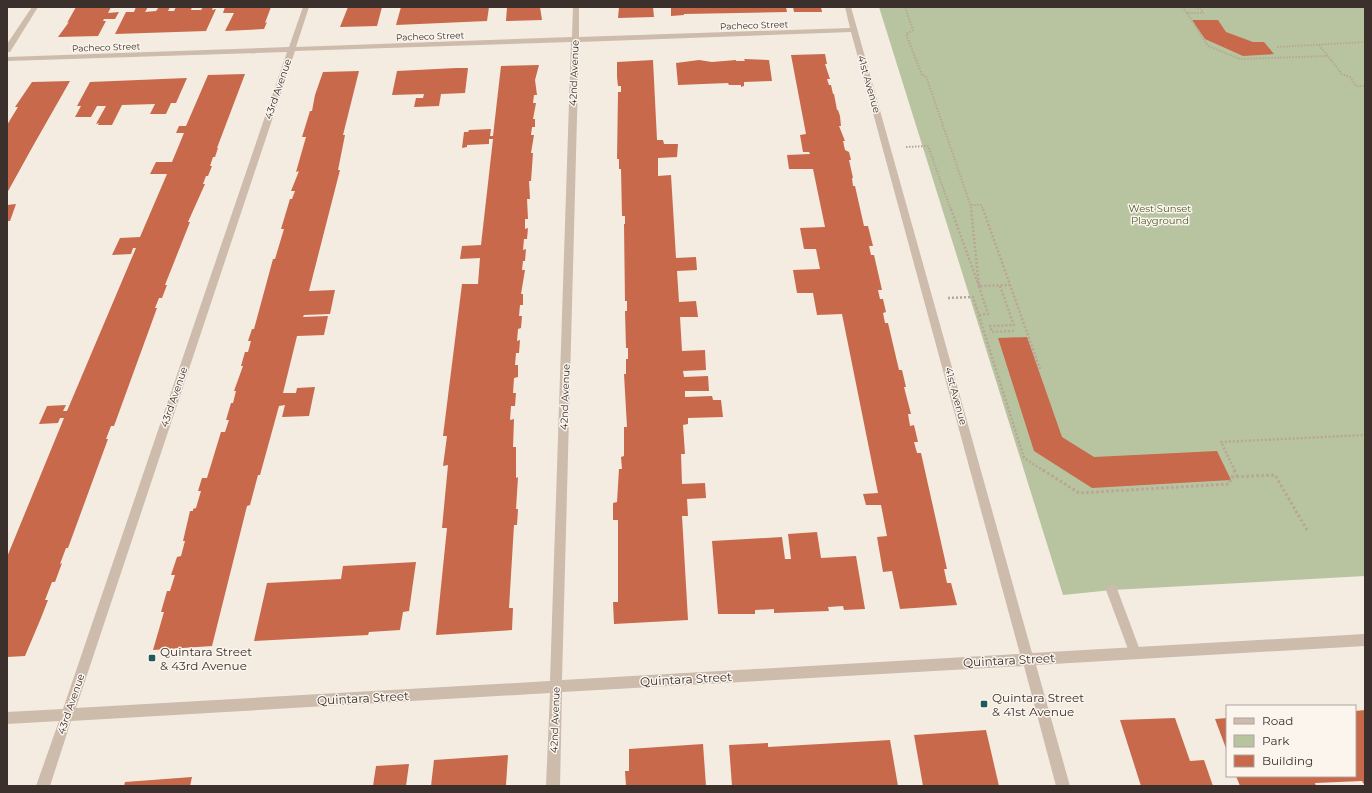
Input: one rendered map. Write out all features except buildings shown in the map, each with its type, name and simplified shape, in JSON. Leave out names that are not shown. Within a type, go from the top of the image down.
[{"type":"street","points":[[7,50],[35,7]]},
{"type":"street","name":"43rd Avenue","points":[[43,786],[306,7]]},
{"type":"street","name":"42nd Avenue","points":[[553,786],[576,7]]},
{"type":"street","name":"41st Avenue","points":[[848,7],[930,299],[1063,786]]},
{"type":"street","name":"Pacheco Street","points":[[7,59],[854,30]]},
{"type":"street","points":[[1112,590],[1135,653]]},
{"type":"street","name":"Quintara Street","points":[[7,718],[1365,640]]},
{"type":"path","points":[[905,7],[913,30],[906,34],[922,75],[926,76],[971,205],[979,286]]},
{"type":"path","points":[[1182,7],[1208,46],[1240,59],[1328,56]]},
{"type":"path","points":[[1187,13],[1204,13],[1201,8],[1194,7]]},
{"type":"path","points":[[1277,47],[1365,42]]},
{"type":"path","points":[[1319,45],[1342,74],[1350,78],[1356,86],[1365,86]]},
{"type":"path","points":[[887,148],[928,146],[988,314],[979,315]]},
{"type":"path","points":[[971,205],[981,205],[1040,369]]},
{"type":"path","points":[[979,286],[1010,285]]},
{"type":"path","points":[[1000,286],[1014,325],[990,326],[992,332],[1014,331]]},
{"type":"path","points":[[930,299],[973,297],[1024,458],[1079,492],[1230,484],[1232,477],[1237,476],[1276,475],[1307,530]]},
{"type":"path","points":[[1237,476],[1221,442],[1365,435]]},
{"type":"green space","name":"West Sunset Playground","points":[[879,7],[1365,7],[1365,576],[1112,590],[1063,595]]},
{"type":"place","name":"Quintara Street & 43rd Avenue","points":[[152,658]]},
{"type":"place","name":"Quintara Street & 41st Avenue","points":[[984,704]]}]
